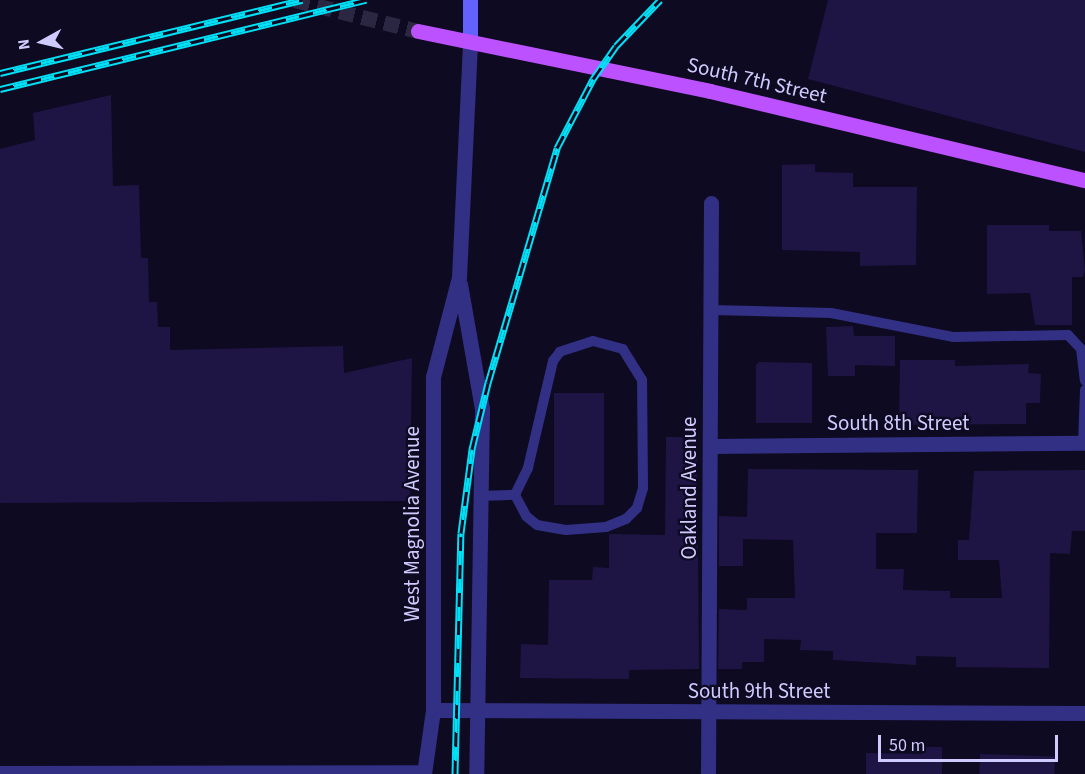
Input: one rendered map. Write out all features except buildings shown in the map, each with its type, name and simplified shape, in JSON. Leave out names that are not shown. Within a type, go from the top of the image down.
[{"type":"main road","name":"South 7th Street","points":[[418,32],[710,91],[1085,180]]},
{"type":"street","name":"West Magnolia Avenue","points":[[424,772],[433,710],[433,377],[459,277],[470,0]]},
{"type":"street","name":"Oakland Avenue","points":[[708,774],[711,203]]},
{"type":"street","name":"West Magnolia Avenue","points":[[459,277],[482,409],[476,774]]},
{"type":"street","name":"South 8th Street","points":[[711,446],[1084,443]]},
{"type":"street","name":"South 9th Street","points":[[433,710],[1085,713]]},
{"type":"lane","points":[[711,310],[831,314],[953,337],[1068,335],[1081,349],[1085,381]]},
{"type":"lane","points":[[592,341],[623,349],[633,360],[642,380],[643,488],[637,508],[626,519],[606,527],[566,530],[537,525],[526,516],[515,495],[528,468],[553,361],[560,352],[592,341]]},
{"type":"lane","points":[[1084,443],[1085,390]]},
{"type":"lane","points":[[480,496],[515,495]]},
{"type":"lane","points":[[0,771],[424,772]]},
{"type":"tunnel","points":[[295,0],[418,31]]},
{"type":"railway","points":[[0,73],[302,0]]},
{"type":"railway","points":[[0,89],[366,0]]},
{"type":"railway","points":[[455,774],[461,533],[472,449],[488,383],[557,148],[593,79],[616,46],[660,0]]}]
